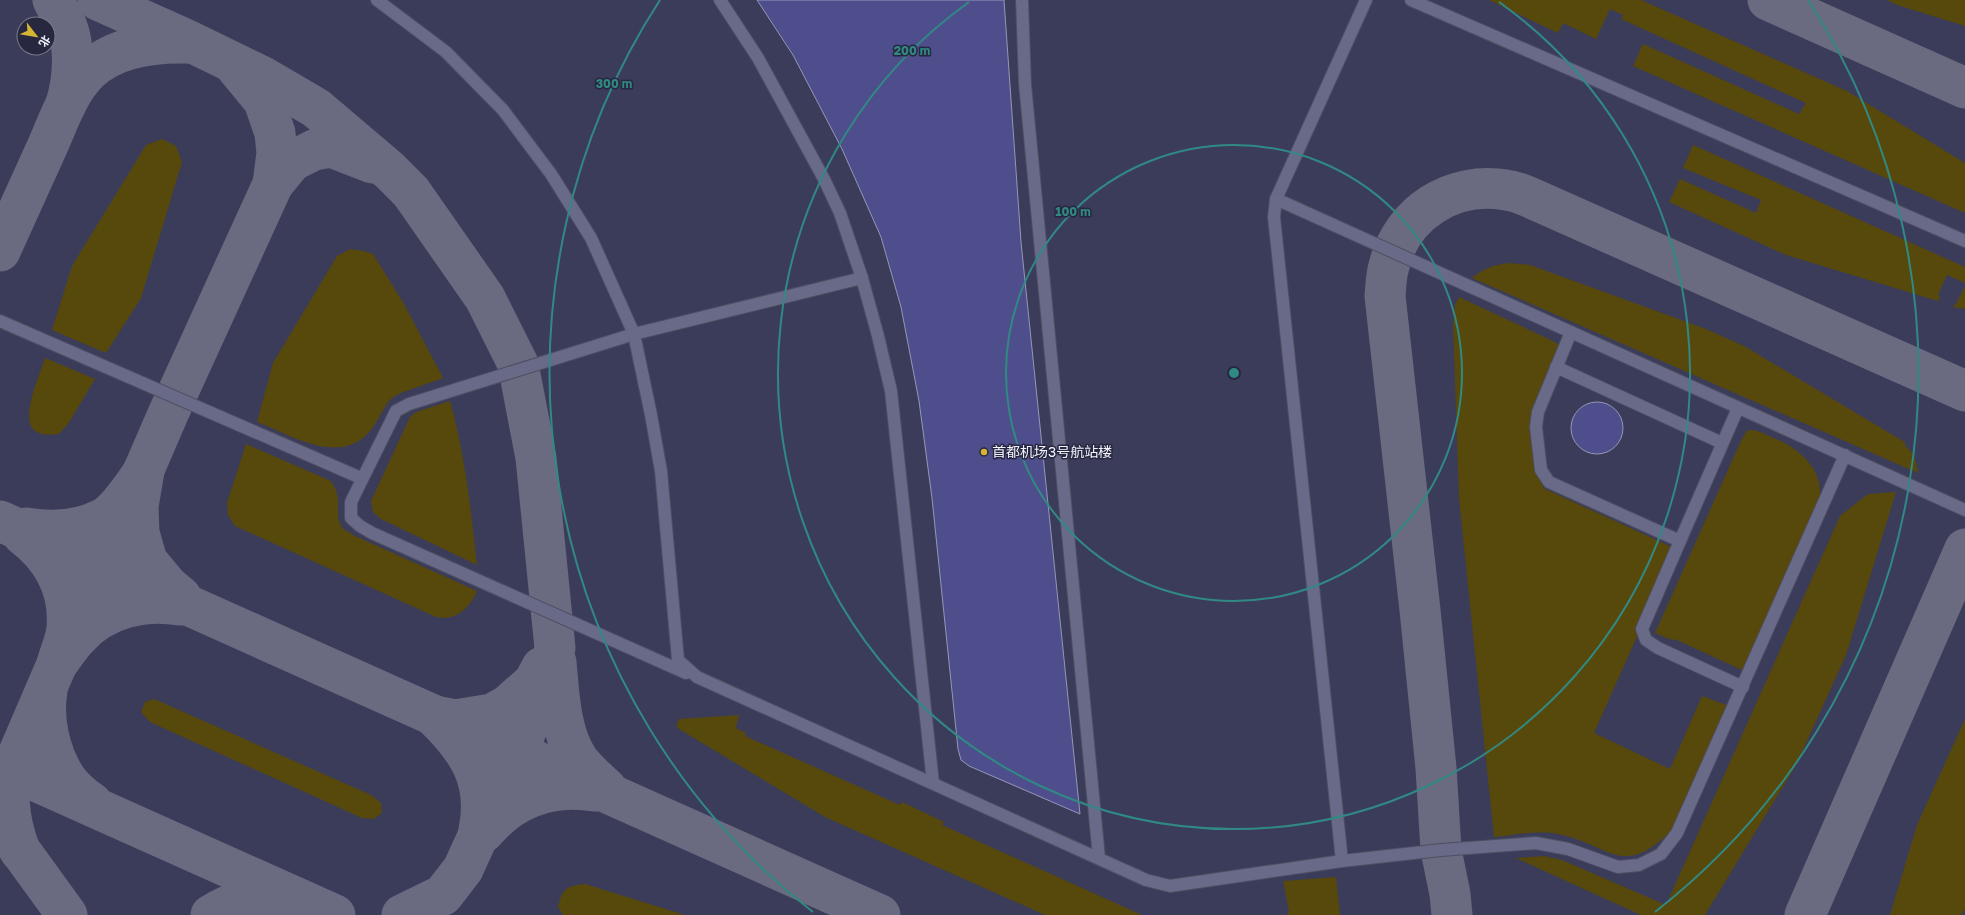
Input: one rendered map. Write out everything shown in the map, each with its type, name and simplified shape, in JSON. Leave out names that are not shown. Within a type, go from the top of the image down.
[{"type":"lane","points":[[377,0],[446,52],[503,110],[551,174],[591,238],[634,334],[661,471],[678,660],[697,677]]},
{"type":"lane","points":[[720,0],[758,58],[824,179],[847,233],[862,278],[878,336],[891,391],[933,783]]},
{"type":"lane","points":[[1022,0],[1026,92],[1099,858]]},
{"type":"lane","points":[[1342,861],[1274,233],[1274,217],[1276,199],[1366,0]]},
{"type":"lane","points":[[1411,0],[1965,240]]},
{"type":"lane","points":[[1276,199],[1965,510]]},
{"type":"lane","points":[[862,278],[634,334],[409,404],[396,411],[361,478],[350,502],[351,518],[360,526],[1146,880],[1170,886],[1342,861],[1448,849],[1536,842],[1568,849],[1618,867],[1639,865],[1661,854],[1677,833],[1845,455]]},
{"type":"lane","points":[[0,321],[361,478]]},
{"type":"lane","points":[[1571,332],[1538,412],[1536,427],[1541,470],[1549,482],[1680,541]]},
{"type":"lane","points":[[1556,367],[1722,443]]},
{"type":"lane","points":[[1738,408],[1642,629],[1646,640],[1658,648],[1743,687]]},
{"type":"shaded area","points":[[0,0],[1965,0],[1965,915],[0,915]]},
{"type":"shaded area","points":[[1489,0],[1641,0],[1847,91],[1965,163],[1965,213],[1633,66],[1643,44],[1799,114],[1806,103],[1621,19],[1623,15],[1610,9],[1596,39],[1563,23],[1558,33]]},
{"type":"shaded area","points":[[1887,0],[1965,0],[1965,26],[1897,5]]},
{"type":"shaded area","points":[[162,139],[176,146],[182,162],[141,298],[106,353],[52,330],[72,266],[146,145]]},
{"type":"shaded area","points":[[1693,145],[1965,267],[1965,283],[1947,275],[1938,295],[1940,297],[1938,301],[1786,255],[1669,202],[1680,179],[1756,213],[1761,200],[1683,168]]},
{"type":"shaded area","points":[[350,249],[373,254],[404,304],[443,378],[403,392],[392,398],[370,431],[358,441],[344,447],[315,445],[257,422],[273,363],[337,256]]},
{"type":"shaded area","points":[[1509,263],[1530,265],[1706,329],[1744,346],[1906,443],[1905,446],[1911,451],[1917,465],[1918,473],[1472,278],[1489,268]]},
{"type":"shaded area","points":[[1965,286],[1965,309],[1953,307],[1956,304]]},
{"type":"shaded area","points":[[1459,297],[1558,344],[1560,349],[1534,414],[1543,488],[1676,549],[1594,733],[1670,769],[1702,696],[1729,706],[1671,831],[1654,846],[1639,854],[1627,856],[1615,855],[1575,839],[1558,834],[1542,832],[1494,837],[1459,498],[1453,324],[1455,305]]},
{"type":"shaded area","points":[[45,358],[95,379],[68,424],[59,434],[49,435],[37,432],[30,424],[29,416],[32,396]]},
{"type":"shaded area","points":[[450,401],[464,462],[477,565],[381,519],[373,512],[371,501],[410,417],[416,412]]},
{"type":"shaded area","points":[[1749,430],[1766,434],[1784,443],[1807,460],[1817,476],[1820,485],[1820,495],[1813,519],[1744,671],[1677,640],[1669,639],[1655,633],[1740,443],[1746,432]]},
{"type":"shaded area","points":[[246,444],[331,481],[336,490],[338,499],[338,518],[342,528],[355,536],[477,591],[470,603],[456,615],[443,618],[436,617],[235,526],[228,515],[227,503]]},
{"type":"shaded area","points":[[1896,492],[1846,655],[1796,765],[1705,915],[1641,915],[1516,858],[1544,856],[1562,860],[1666,905],[1840,516],[1868,494]]},
{"type":"shaded area","points":[[154,699],[371,795],[381,803],[382,813],[373,819],[362,818],[150,722],[141,712],[145,702]]},
{"type":"shaded area","points":[[739,715],[736,728],[746,733],[745,736],[900,805],[902,802],[944,822],[942,825],[1142,915],[1045,915],[825,817],[676,726],[679,719]]},
{"type":"shaded area","points":[[1965,719],[1965,909],[1961,915],[1890,915],[1917,825]]},
{"type":"shaded area","points":[[1336,877],[1340,915],[1287,915],[1289,911],[1283,881]]},
{"type":"shaded area","points":[[585,884],[685,915],[563,915],[558,907],[563,892],[569,887]]},
{"type":"building","name":"首都机场3号航站楼","points":[[757,0],[1004,0],[1021,242],[1080,814],[969,766],[961,760],[958,749],[932,498],[919,401],[901,307],[881,237],[842,149],[793,55]]},
{"type":"building","points":[[1597,402],[1611,406],[1619,414],[1623,428],[1619,442],[1611,450],[1597,454],[1583,450],[1575,442],[1571,428],[1575,414],[1583,406]]},
{"type":"taxiway","points":[[53,0],[65,21],[71,43],[72,74],[66,104]]},
{"type":"taxiway","points":[[98,0],[187,40],[263,77],[316,108],[389,170],[411,192],[485,298],[518,364],[536,458],[555,648],[546,687],[463,869],[443,895],[402,915]]},
{"type":"taxiway","points":[[1768,0],[1965,88]]},
{"type":"taxiway","points":[[0,251],[65,106],[76,87],[89,71],[111,56],[136,47],[162,43],[189,43]]},
{"type":"taxiway","points":[[236,67],[264,101],[275,133],[277,153],[273,184]]},
{"type":"taxiway","points":[[20,851],[13,827],[10,805],[11,782],[17,757],[57,664],[102,567],[168,414],[273,184],[292,161],[314,150],[331,147],[372,163]]},
{"type":"taxiway","points":[[1452,915],[1450,894],[1441,850],[1436,768],[1385,296],[1388,269],[1396,247],[1405,230],[1418,216],[1432,204],[1467,190],[1486,188],[1518,193],[1965,391]]},
{"type":"taxiway","points":[[26,528],[64,530],[84,526],[102,519],[113,511],[144,471],[138,506],[139,533],[147,561],[168,586],[181,597]]},
{"type":"taxiway","points":[[0,521],[880,915]]},
{"type":"taxiway","points":[[23,535],[34,544],[51,565],[57,576],[66,601],[67,628],[57,664],[72,643],[88,627],[112,613],[125,608],[153,603],[180,605]]},
{"type":"taxiway","points":[[1805,915],[1965,549]]},
{"type":"taxiway","points":[[556,662],[564,726],[568,739],[579,761],[606,788]]},
{"type":"taxiway","points":[[479,830],[481,796],[473,767],[466,753],[457,741],[434,716],[455,720],[492,714],[508,705],[534,682],[542,667]]},
{"type":"taxiway","points":[[47,691],[46,713],[48,736],[55,757],[65,777],[71,785],[92,803]]},
{"type":"taxiway","points":[[0,765],[335,915]]},
{"type":"taxiway","points":[[484,832],[507,810],[534,796],[563,790],[579,789],[595,791]]},
{"type":"taxiway","points":[[4,828],[67,915]]},
{"type":"taxiway","points":[[211,915],[229,905],[248,899],[288,895]]},
{"type":"place","name":"首都机场3号航站楼","points":[[984,452]]}]
